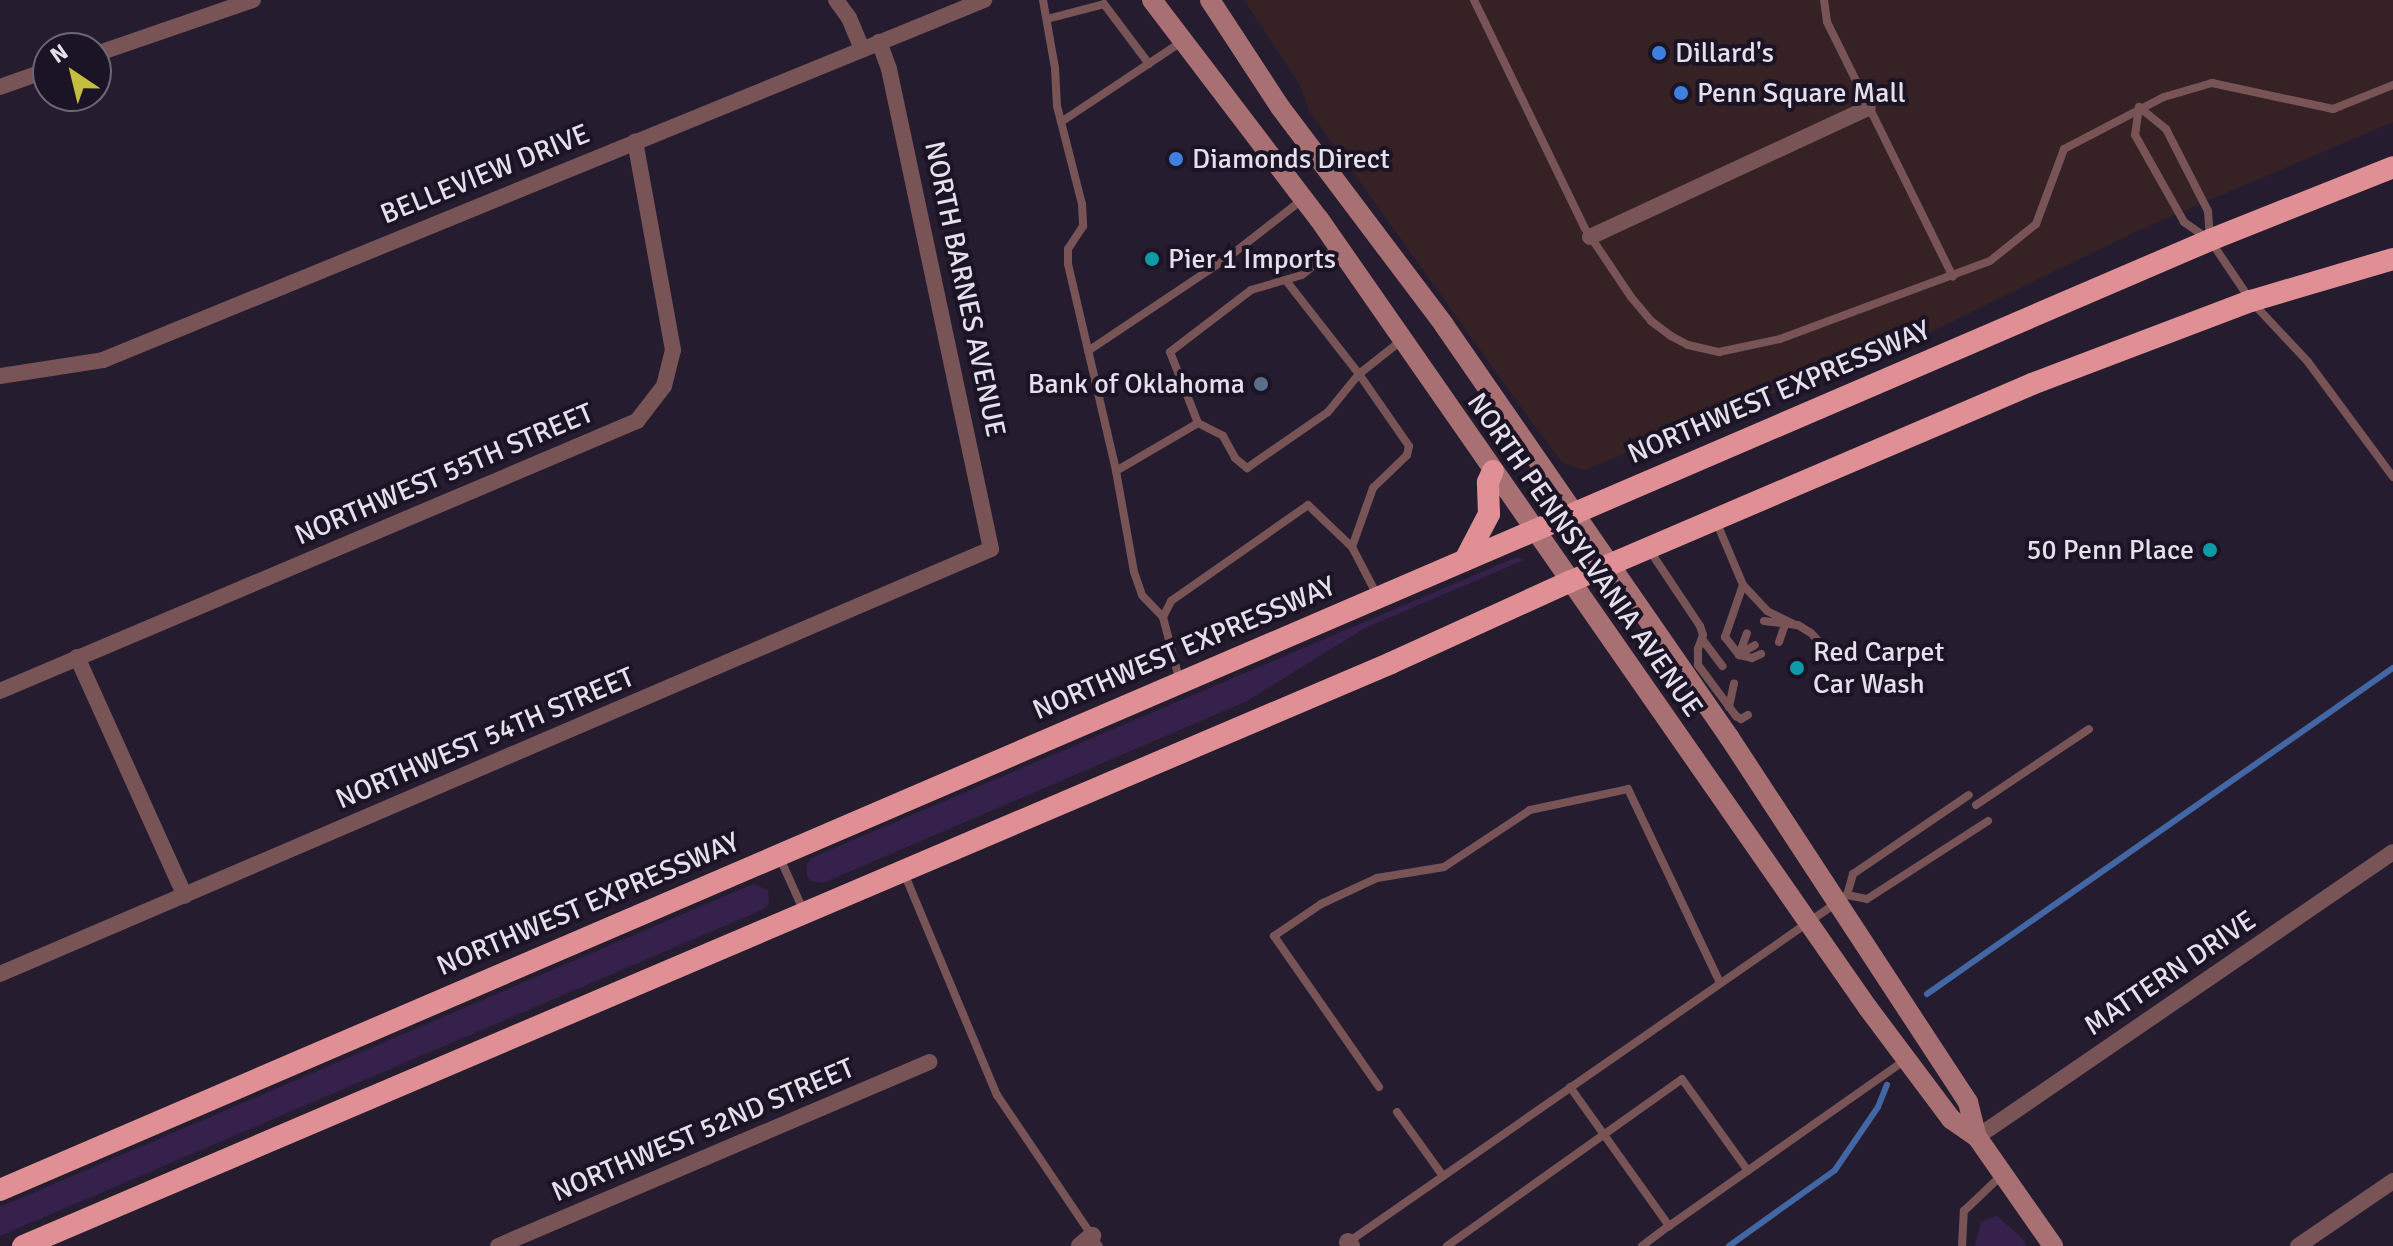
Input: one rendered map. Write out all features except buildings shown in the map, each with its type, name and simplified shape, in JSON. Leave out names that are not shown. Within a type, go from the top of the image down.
[{"type":"highway","name":"NORTHWEST EXPRESSWAY","points":[[0,1190],[2210,240],[2393,167]]},
{"type":"highway","points":[[23,1246],[1391,663],[1569,582],[2032,384],[2251,301],[2393,259]]},
{"type":"highway","points":[[1465,560],[1489,514],[1488,482],[1493,471]]},
{"type":"main road","name":"NORTH PENNSYLVANIA AVENUE","points":[[1152,0],[1303,198],[1868,1008],[1951,1119],[1977,1137]]},
{"type":"main road","name":"NORTH PENNSYLVANIA AVENUE","points":[[1210,0],[1280,107],[1444,325],[1843,898],[1968,1102],[1977,1137],[2053,1246]]},
{"type":"street","points":[[112,48],[253,0]]},
{"type":"street","points":[[836,0],[849,18],[862,49]]},
{"type":"street","name":"BELLEVIEW DRIVE","points":[[0,376],[103,360],[984,0]]},
{"type":"street","name":"NORTH BARNES AVENUE","points":[[879,42],[889,69],[991,549]]},
{"type":"street","points":[[0,87],[32,76]]},
{"type":"street","points":[[1590,237],[1868,108]]},
{"type":"street","name":"NORTHWEST 55TH STREET","points":[[0,691],[637,421],[664,386],[673,350],[635,141]]},
{"type":"street","name":"NORTHWEST 54TH STREET","points":[[0,974],[991,549]]},
{"type":"street","points":[[77,657],[185,896]]},
{"type":"street","name":"MATTERN DRIVE","points":[[1977,1137],[2393,852]]},
{"type":"street","name":"NORTHWEST 52ND STREET","points":[[498,1246],[535,1239],[929,1062]]},
{"type":"street","points":[[2298,1246],[2393,1181]]},
{"type":"lane","points":[[1043,0],[1061,122],[1082,204],[1083,226],[1068,249],[1068,264],[1116,471],[1134,572],[1142,595],[1163,617],[1181,682]]},
{"type":"lane","points":[[1474,0],[1590,237],[1651,321],[1688,345],[1719,352],[1767,343],[1990,261],[2036,224],[2064,149],[2139,107],[2212,83],[2333,109],[2393,85]]},
{"type":"lane","points":[[1824,0],[1827,22],[1953,277]]},
{"type":"lane","points":[[1047,19],[1104,4],[1149,64]]},
{"type":"lane","points":[[1061,122],[1183,41]]},
{"type":"lane","points":[[2139,107],[2166,129],[2208,211],[2210,240]]},
{"type":"lane","points":[[2139,107],[2135,135],[2184,222],[2210,240],[2251,301],[2308,362],[2393,477]]},
{"type":"lane","points":[[1088,351],[1230,256],[1303,198]]},
{"type":"lane","points":[[1337,246],[1287,282],[1251,290],[1170,352],[1198,423],[1223,436],[1235,458],[1247,468],[1328,412],[1359,374],[1402,340]]},
{"type":"lane","points":[[1287,282],[1359,374],[1409,446],[1407,455],[1388,470],[1373,488],[1352,547]]},
{"type":"lane","points":[[1116,471],[1198,423]]},
{"type":"lane","points":[[1163,617],[1171,601],[1308,505],[1352,547],[1379,597]]},
{"type":"lane","points":[[1715,520],[1743,585],[1767,611],[1811,633],[1824,647],[1825,660]]},
{"type":"lane","points":[[1649,548],[1700,626],[1702,639],[1698,665],[1729,707],[1741,719],[1748,715]]},
{"type":"lane","points":[[1743,585],[1725,637],[1739,655],[1752,658],[1761,654]]},
{"type":"lane","points":[[1764,621],[1798,625]]},
{"type":"lane","points":[[1773,633],[1785,625]]},
{"type":"lane","points":[[1779,642],[1785,625]]},
{"type":"lane","points":[[1739,655],[1747,633]]},
{"type":"lane","points":[[1702,639],[1722,666]]},
{"type":"lane","points":[[1739,655],[1755,645]]},
{"type":"lane","points":[[1729,707],[1734,684]]},
{"type":"lane","points":[[1976,805],[2089,729]]},
{"type":"lane","points":[[1379,1087],[1274,936],[1321,904],[1377,878],[1444,867],[1530,810],[1628,789],[1720,983]]},
{"type":"lane","points":[[1348,1245],[1843,898],[1853,874],[1969,795]]},
{"type":"lane","points":[[1843,898],[1867,899],[1988,821]]},
{"type":"lane","points":[[779,855],[804,912]]},
{"type":"lane","points":[[902,870],[997,1095],[1090,1243]]},
{"type":"lane","points":[[1642,1246],[1908,1058]]},
{"type":"lane","points":[[1447,1246],[1682,1079],[1748,1171]]},
{"type":"lane","points":[[1570,1087],[1669,1226]]},
{"type":"lane","points":[[1397,1112],[1443,1176]]},
{"type":"lane","points":[[1962,1246],[1964,1211],[2003,1175]]},
{"type":"shaded area","points":[[1244,0],[2393,0],[2393,122],[2139,230],[1857,368],[1752,400],[1585,470],[1563,463],[1534,425],[1310,112],[1299,83]]},
{"type":"shaded area","points":[[1517,557],[1524,560],[1365,628],[1247,701],[823,883],[810,881],[807,876],[807,864],[811,858]]},
{"type":"shaded area","points":[[753,884],[768,890],[769,903],[764,909],[0,1236],[0,1207]]},
{"type":"shaded area","points":[[1997,1216],[2027,1246],[1975,1246],[1981,1222]]},
{"type":"waterway","points":[[1927,994],[2393,668]]},
{"type":"waterway","points":[[1729,1246],[1835,1170],[1878,1107],[1887,1085]]},
{"type":"place","name":"Dillard's","points":[[1659,53]]},
{"type":"place","name":"Penn Square Mall","points":[[1681,93]]},
{"type":"place","name":"Diamonds Direct","points":[[1176,159]]},
{"type":"place","name":"Pier 1 Imports","points":[[1152,259]]},
{"type":"place","name":"Bank of Oklahoma","points":[[1261,384]]},
{"type":"place","name":"50 Penn Place","points":[[2210,550]]},
{"type":"place","name":"Red Carpet Car Wash","points":[[1797,668]]}]
